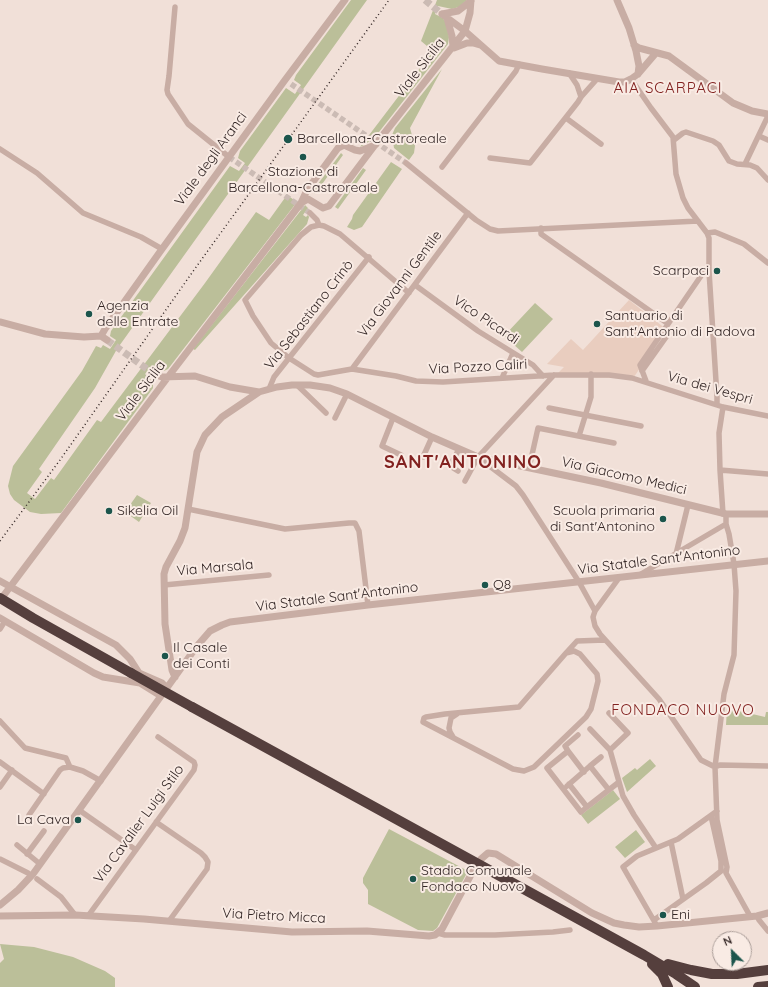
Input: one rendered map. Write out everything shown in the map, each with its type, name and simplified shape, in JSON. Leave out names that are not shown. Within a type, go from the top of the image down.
[{"type":"highway","points":[[2,597],[33,618],[133,675],[644,955],[696,987]]},
{"type":"highway","points":[[644,955],[671,966],[707,973],[737,974],[768,970]]},
{"type":"highway","points":[[644,955],[662,974],[668,987]]},
{"type":"highway","points":[[758,987],[768,986]]},
{"type":"street","name":"Viale degli Aranci","points":[[0,322],[45,334],[104,338],[105,328],[229,157],[288,82],[345,0]]},
{"type":"street","points":[[617,0],[634,45],[639,66],[638,74]]},
{"type":"street","points":[[444,16],[458,11],[471,1]]},
{"type":"street","name":"Viale Sicilia","points":[[309,200],[323,208],[328,207],[465,31],[470,13],[471,1]]},
{"type":"street","points":[[175,8],[167,90],[168,94],[188,124],[229,157]]},
{"type":"street","points":[[470,13],[473,34],[479,43]]},
{"type":"street","points":[[444,16],[465,31],[500,61],[597,79],[619,82],[631,79],[638,74],[656,53]]},
{"type":"street","points":[[444,16],[451,30],[452,49],[467,43],[479,43]]},
{"type":"street","points":[[634,45],[639,48],[666,55],[677,61],[733,103],[752,111],[768,115],[745,164]]},
{"type":"street","points":[[442,167],[516,71],[519,64]]},
{"type":"street","points":[[569,74],[577,85],[581,96]]},
{"type":"street","points":[[490,158],[530,163],[566,118],[581,96],[597,79]]},
{"type":"street","points":[[631,79],[674,140],[675,167],[680,190],[685,202],[707,233],[709,245],[709,271],[718,397],[720,406],[720,470],[726,524],[730,534],[734,564],[736,591],[734,655],[724,694],[715,767],[717,820],[727,867],[726,873],[753,916],[759,920],[768,931]]},
{"type":"street","points":[[566,118],[601,144]]},
{"type":"street","points":[[674,140],[683,133],[689,132],[717,143],[726,158],[732,162],[757,168],[768,180]]},
{"type":"street","points":[[759,136],[768,140]]},
{"type":"street","name":"Viale Sicilia","points":[[2,597],[301,203],[306,192],[340,146],[346,145],[360,151],[375,145]]},
{"type":"street","points":[[0,149],[37,173],[83,213],[141,237],[162,249]]},
{"type":"street","points":[[406,163],[483,226],[490,229],[498,230],[698,221]]},
{"type":"street","points":[[301,203],[305,200],[309,200],[306,192]]},
{"type":"street","points":[[310,213],[318,220],[319,225]]},
{"type":"street","name":"Via Giovanni Gentile","points":[[352,369],[468,213]]},
{"type":"street","points":[[312,385],[314,374],[289,358],[268,338],[253,316],[245,300],[301,235],[311,227],[319,225],[340,234],[369,257],[409,293]]},
{"type":"street","points":[[541,228],[541,234],[667,323]]},
{"type":"street","points":[[707,233],[715,232],[744,244],[768,263]]},
{"type":"street","name":"Via Sebastiano Crinò","points":[[270,389],[274,377],[369,257]]},
{"type":"street","points":[[646,381],[640,365],[667,323],[703,273],[709,271]]},
{"type":"street","name":"Vico Picardi","points":[[415,285],[478,331],[533,365],[542,376]]},
{"type":"street","points":[[642,371],[669,333]]},
{"type":"street","points":[[502,378],[513,353]]},
{"type":"street","name":"Via Pozzo Caliri","points":[[314,374],[320,375],[352,369],[396,376],[416,381],[435,382],[591,374]]},
{"type":"street","points":[[154,374],[162,378],[195,376],[230,387],[259,392]]},
{"type":"street","points":[[579,436],[591,397],[591,374]]},
{"type":"street","name":"Via dei Vespri","points":[[591,374],[623,376],[646,381],[720,406],[768,416]]},
{"type":"street","points":[[466,481],[478,457],[554,375]]},
{"type":"street","points":[[297,385],[326,413]]},
{"type":"street","name":"Via Giacomo Medici","points":[[174,679],[165,624],[164,585],[166,566],[182,536],[197,452],[205,435],[222,417],[259,392],[297,385],[312,385],[330,388],[347,394],[432,437],[478,457],[601,483],[725,514],[768,514]]},
{"type":"street","points":[[335,418],[347,394]]},
{"type":"street","points":[[549,408],[641,426]]},
{"type":"street","points":[[393,418],[382,446],[401,455]]},
{"type":"street","points":[[529,468],[538,428],[614,443]]},
{"type":"street","points":[[423,457],[432,437]]},
{"type":"street","points":[[458,471],[450,466],[459,449]]},
{"type":"street","points":[[478,457],[516,486],[579,582],[595,611]]},
{"type":"street","points":[[720,470],[768,474]]},
{"type":"street","points":[[676,554],[688,505]]},
{"type":"street","points":[[188,509],[285,529],[355,523],[359,531],[368,606]]},
{"type":"street","points":[[638,576],[726,524]]},
{"type":"street","name":"Via Statale Sant'Antonino","points":[[0,905],[32,876],[203,639],[210,631],[222,625],[230,622],[768,561]]},
{"type":"street","name":"Via Marsala","points":[[164,585],[269,575]]},
{"type":"street","points":[[619,578],[595,611],[593,617],[594,626],[604,640],[660,699],[702,760],[715,767],[720,765],[768,766]]},
{"type":"street","points":[[0,581],[116,645],[130,659],[133,675],[140,683],[161,696]]},
{"type":"street","points":[[0,629],[3,619],[103,677],[142,675],[160,682],[165,686],[166,690]]},
{"type":"street","points":[[586,640],[579,643],[577,647],[580,654],[598,677],[591,709],[586,717],[534,767],[524,771],[516,771],[425,723],[423,720],[426,717],[445,714],[519,707],[577,641],[586,640],[604,640]]},
{"type":"street","points":[[566,653],[574,651],[580,654]]},
{"type":"street","points":[[160,682],[174,679]]},
{"type":"street","points":[[454,738],[449,728],[451,718],[455,714],[461,712]]},
{"type":"street","points":[[609,713],[628,733],[610,750]]},
{"type":"street","points":[[445,714],[449,715],[451,718]]},
{"type":"street","points":[[0,721],[25,748],[66,758],[70,768]]},
{"type":"street","points":[[439,730],[446,730],[449,728]]},
{"type":"street","points":[[590,729],[610,750],[627,804],[656,848]]},
{"type":"street","points":[[578,735],[564,746],[584,772]]},
{"type":"street","name":"Via Cavalier Luigi Stilo","points":[[88,916],[195,767],[191,760],[158,737]]},
{"type":"street","points":[[568,751],[547,768],[581,812],[619,782]]},
{"type":"street","points":[[563,788],[601,757]]},
{"type":"street","points":[[0,762],[44,794]]},
{"type":"street","points":[[590,766],[609,790]]},
{"type":"street","points":[[29,815],[60,770],[66,767],[83,771],[101,781]]},
{"type":"street","points":[[0,786],[12,770]]},
{"type":"street","points":[[569,784],[587,807]]},
{"type":"street","points":[[79,810],[136,850]]},
{"type":"street","points":[[655,923],[623,867],[637,856],[684,836],[717,811]]},
{"type":"street","points":[[655,923],[683,899],[720,871],[722,865],[711,816]]},
{"type":"street","points":[[156,822],[201,853],[208,862],[207,869],[169,921]]},
{"type":"street","points":[[27,854],[44,831]]},
{"type":"street","points":[[671,842],[683,899]]},
{"type":"street","points":[[17,845],[40,864]]},
{"type":"street","points":[[481,859],[488,854],[496,854],[592,913],[614,923],[631,926],[753,916],[768,913]]},
{"type":"street","points":[[0,859],[32,876],[61,897],[75,915]]},
{"type":"street","points":[[438,933],[474,869]]},
{"type":"street","name":"Via Pietro Micca","points":[[0,916],[75,915],[169,921],[292,932],[367,931],[429,936],[438,933],[445,935],[495,935],[570,930]]},
{"type":"green space","points":[[351,0],[367,0],[117,349],[95,388],[39,469],[42,472],[27,493],[35,499],[51,478],[54,480],[97,420],[101,422],[256,212],[269,220],[287,195],[297,202],[168,369],[164,371],[158,370],[152,366],[145,374],[153,382],[153,388],[61,513],[41,514],[30,512],[14,500],[10,494],[8,486],[13,466],[82,371],[96,346],[101,348],[103,345],[110,349],[116,340],[110,336],[111,331],[230,166],[239,171],[245,163],[238,158],[240,151],[286,88],[295,94],[301,85],[294,80],[296,75]]},
{"type":"green space","points":[[437,0],[467,0],[459,7],[452,9],[438,6],[435,14],[443,18],[446,23],[449,37],[448,44],[379,132],[366,144],[360,147],[433,51],[421,41]]},
{"type":"green space","points":[[442,69],[410,128],[415,146],[414,153],[409,160],[394,148],[392,135],[395,128]]},
{"type":"green space","points":[[341,153],[343,155],[315,194],[312,192]]},
{"type":"green space","points":[[391,162],[402,169],[362,227],[354,230],[347,227],[353,215]]},
{"type":"green space","points":[[363,168],[366,170],[338,209],[335,207]]},
{"type":"green space","points":[[305,205],[308,208],[303,215],[306,217],[308,215],[309,217],[307,224],[195,350],[193,349]]},
{"type":"green space","points":[[535,303],[553,319],[522,352],[504,336]]},
{"type":"green space","points":[[137,495],[151,503],[139,522],[125,512]]},
{"type":"green space","points":[[727,708],[765,717],[766,712],[768,712],[768,725],[726,725]]},
{"type":"green space","points":[[650,759],[656,766],[627,792],[622,778],[635,768],[637,770]]},
{"type":"green space","points":[[613,790],[620,799],[588,824],[581,815]]},
{"type":"green space","name":"Stadio Comunale Fondaco Nuovo","points":[[389,829],[468,871],[437,928],[433,931],[418,930],[368,904],[368,890],[363,883],[363,878]]},
{"type":"green space","points":[[636,830],[645,842],[625,858],[615,847]]},
{"type":"green space","points":[[0,944],[34,947],[73,957],[105,971],[115,978],[115,987],[0,987],[0,963],[4,959]]},
{"type":"shaded area","points":[[629,300],[666,329],[632,380],[617,378],[554,377],[564,367],[547,364],[571,339],[583,350]]},
{"type":"tunnel","points":[[425,0],[442,14]]},
{"type":"tunnel","points":[[291,84],[406,163]]},
{"type":"tunnel","points":[[229,157],[310,213]]},
{"type":"tunnel","points":[[107,340],[154,374]]},
{"type":"railway","points":[[0,541],[60,460],[194,270],[389,0]]},
{"type":"place","name":"Barcellona-Castroreale","points":[[288,139]]},
{"type":"place","name":"Stazione di Barcellona-Castroreale","points":[[303,157]]},
{"type":"place","name":"Scarpaci","points":[[717,271]]},
{"type":"place","name":"Agenzia delle Entrate","points":[[89,314]]},
{"type":"place","name":"Santuario di Sant'Antonio di Padova","points":[[597,324]]},
{"type":"place","name":"Sikelia Oil","points":[[109,511]]},
{"type":"place","name":"Scuola primaria di Sant'Antonino","points":[[663,519]]},
{"type":"place","name":"Q8","points":[[485,585]]},
{"type":"place","name":"Il Casale dei Conti","points":[[165,656]]},
{"type":"place","name":"La Cava","points":[[78,820]]},
{"type":"place","name":"Stadio Comunale Fondaco Nuovo","points":[[413,879]]},
{"type":"place","name":"Eni","points":[[663,915]]},
{"type":"district","name":"AIA SCARPACI","points":[[668,88]]},
{"type":"district","name":"SANT'ANTONINO","points":[[463,463]]},
{"type":"district","name":"FONDACO NUOVO","points":[[683,710]]}]
